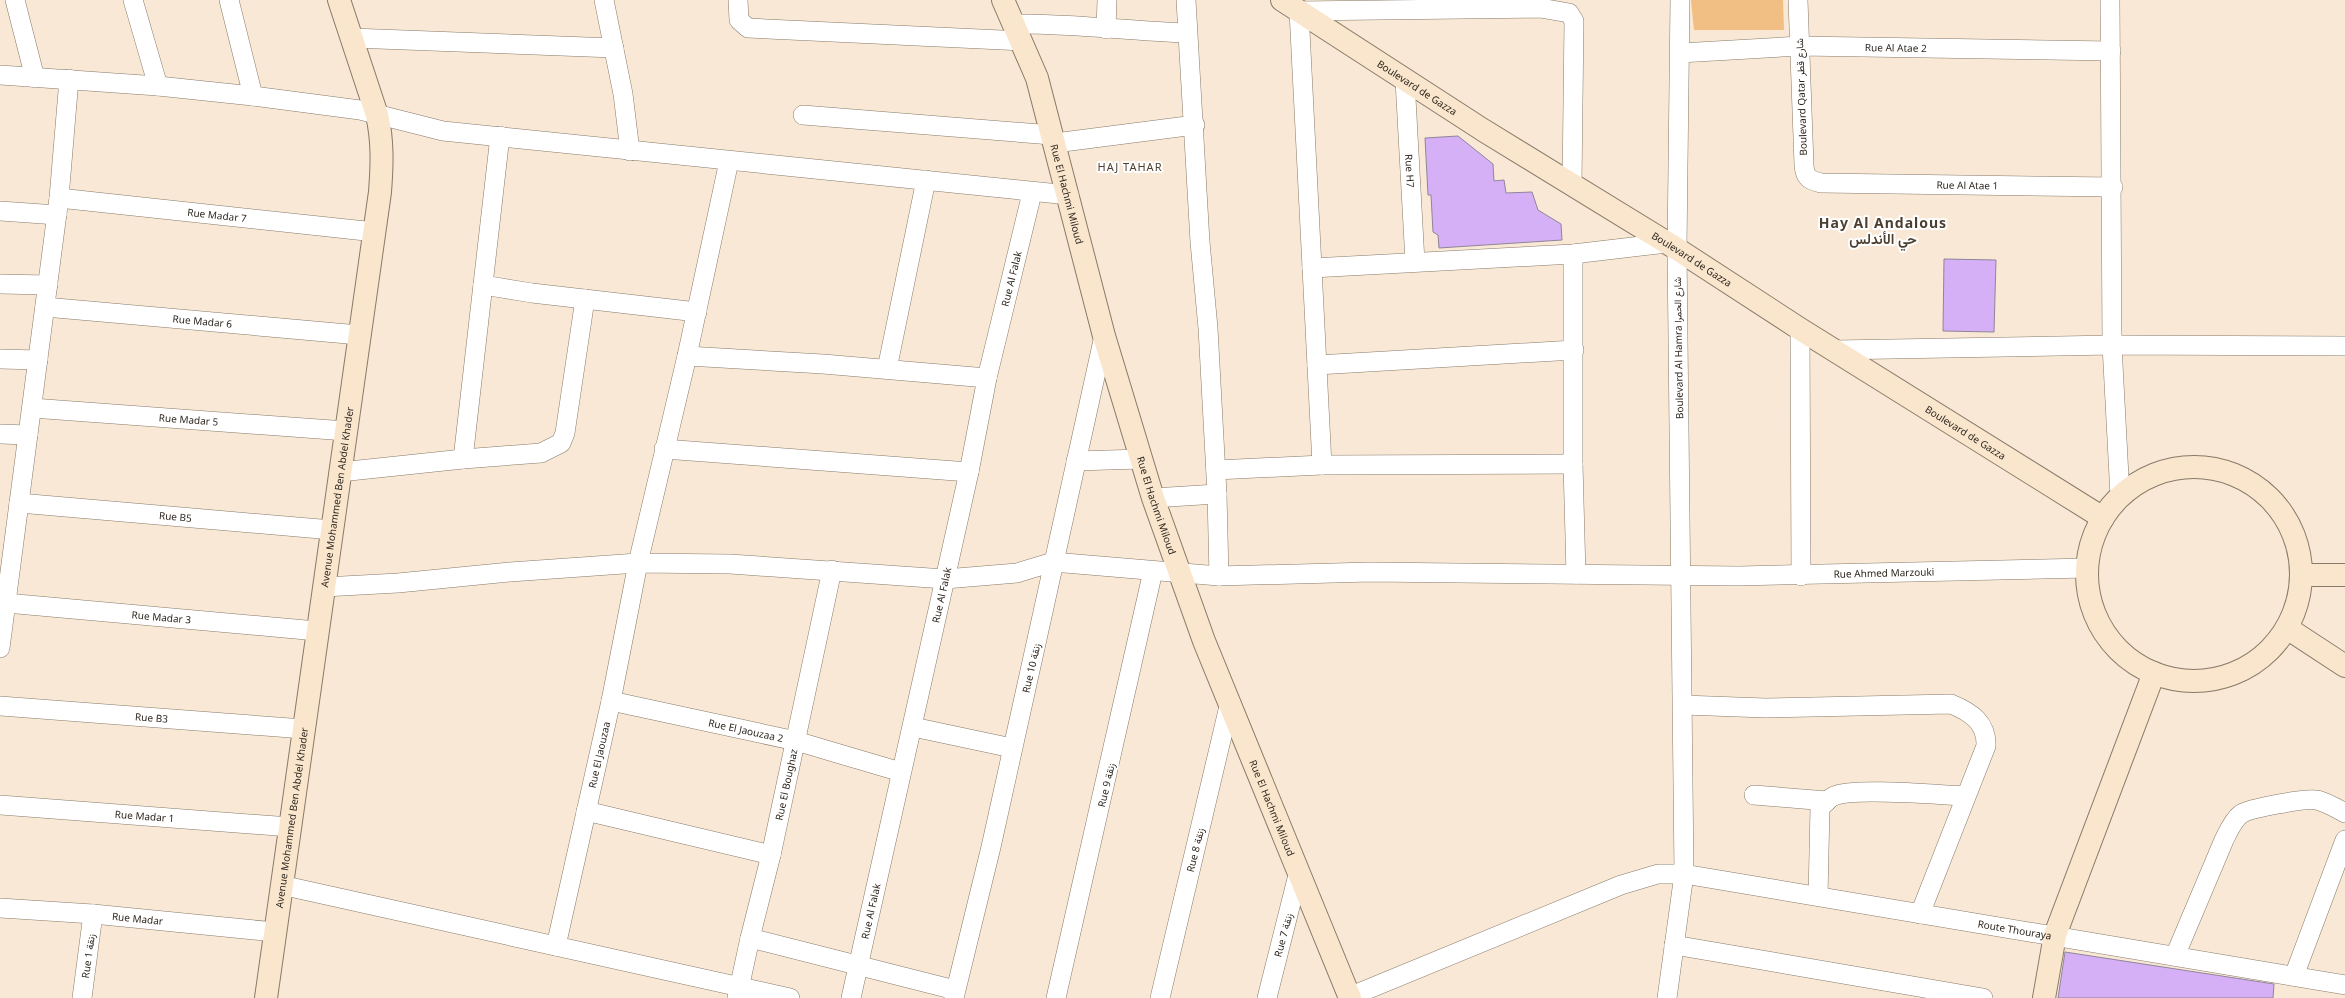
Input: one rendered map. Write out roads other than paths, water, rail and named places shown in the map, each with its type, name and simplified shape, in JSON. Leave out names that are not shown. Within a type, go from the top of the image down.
[{"type":"street","points":[[15,0],[36,78]]},
{"type":"street","points":[[133,0],[158,86]]},
{"type":"street","points":[[229,0],[253,96]]},
{"type":"street","name":"Avenue Mohammed Ben Abdel Khader","points":[[266,998],[359,334],[375,232],[382,158],[381,132],[377,115],[339,0]]},
{"type":"street","points":[[604,0],[614,48],[630,152]]},
{"type":"street","points":[[738,0],[739,20],[748,28],[1017,32],[1061,23],[1106,29],[1187,33]]},
{"type":"street","name":"Rue El Hachmi Miloud","points":[[1003,0],[1037,78],[1069,195],[1104,336],[1153,498],[1180,574],[1230,702],[1300,872],[1349,997]]},
{"type":"street","points":[[1106,29],[1107,0]]},
{"type":"street","points":[[1186,0],[1187,33],[1195,125],[1200,242],[1208,328],[1218,494],[1219,576]]},
{"type":"street","name":"Boulevard Al Hamra شارع الحمرا","points":[[1667,998],[1684,874],[1683,705],[1672,246],[1680,53],[1680,0]]},
{"type":"street","name":"Boulevard Qatar شارع قطر","points":[[1798,0],[1805,175],[1810,181],[1821,183]]},
{"type":"street","points":[[2110,0],[2113,187],[2112,345],[2120,496]]},
{"type":"street","points":[[1322,465],[1312,268],[1291,5],[1540,8],[1569,13],[1574,21],[1572,184]]},
{"type":"street","name":"Boulevard de Gazza","points":[[1291,5],[1405,80],[1672,246],[1800,329],[2103,518]]},
{"type":"street","points":[[352,38],[614,48]]},
{"type":"street","name":"Rue Al Atae 2","points":[[1680,53],[1800,46],[2111,51]]},
{"type":"street","points":[[0,75],[158,86],[253,96],[360,110],[443,131],[500,136],[630,152],[926,180],[1032,193],[1069,195]]},
{"type":"street","points":[[1,640],[6,603],[7,535],[19,503],[32,408],[58,206],[69,79]]},
{"type":"street","name":"Rue H7","points":[[1405,80],[1415,262]]},
{"type":"street","points":[[803,115],[1054,139],[1195,125]]},
{"type":"street","points":[[463,459],[500,136]]},
{"type":"street","name":"Rue El Jaouzaa","points":[[556,946],[612,701],[638,563],[697,312],[729,161]]},
{"type":"street","points":[[888,369],[926,180]]},
{"type":"street","name":"Rue Al Atae 1","points":[[1821,183],[2113,187]]},
{"type":"street","name":"Rue Al Falak","points":[[851,998],[901,772],[913,727],[988,378],[1032,193]]},
{"type":"street","name":"Rue Madar 7","points":[[0,211],[58,206],[375,232]]},
{"type":"street","points":[[1312,268],[1573,254],[1672,246]]},
{"type":"street","points":[[1573,254],[1573,464],[1576,574]]},
{"type":"street","points":[[0,284],[48,285]]},
{"type":"street","points":[[483,285],[697,312]]},
{"type":"street","points":[[340,472],[463,459],[541,453],[561,443],[565,433],[585,299]]},
{"type":"street","name":"Rue Madar 6","points":[[45,307],[359,334]]},
{"type":"street","points":[[1800,329],[1801,576]]},
{"type":"street","name":"Rue 10 زنقة","points":[[954,994],[991,847],[1104,336]]},
{"type":"street","points":[[1835,350],[2112,345],[2345,346]]},
{"type":"street","points":[[1317,365],[1574,350]]},
{"type":"street","points":[[687,356],[888,369],[988,378]]},
{"type":"street","points":[[0,359],[38,360]]},
{"type":"street","name":"Rue Madar 5","points":[[32,408],[346,431]]},
{"type":"street","points":[[0,434],[28,435]]},
{"type":"street","points":[[664,449],[969,472]]},
{"type":"street","points":[[1076,461],[1141,459]]},
{"type":"street","points":[[1216,470],[1322,465],[1573,464]]},
{"type":"street","points":[[2178,469],[2210,469],[2241,479],[2268,497],[2288,523],[2299,553],[2302,575],[2295,608],[2287,628],[2264,655],[2239,671],[2226,676],[2211,680],[2182,680],[2154,673],[2131,660],[2103,631],[2089,595],[2087,568],[2092,542],[2103,518],[2120,496],[2147,478],[2178,469]]},
{"type":"street","points":[[1153,498],[1218,494]]},
{"type":"street","name":"Rue B5","points":[[19,503],[332,530]]},
{"type":"street","points":[[324,587],[398,583],[510,572],[638,563],[730,564],[945,578],[1017,573],[1053,562]]},
{"type":"street","name":"Rue Ahmed Marzouki","points":[[1053,562],[1153,572],[1219,576],[1370,572],[1801,576],[2087,568]]},
{"type":"street","name":"Rue El Boughaz","points":[[739,993],[750,938],[771,855],[832,570]]},
{"type":"street","name":"Rue 9 زنقة","points":[[1056,998],[1153,572]]},
{"type":"street","points":[[2302,575],[2345,575]]},
{"type":"street","name":"Rue Madar 3","points":[[6,603],[317,631]]},
{"type":"street","points":[[2287,628],[2345,666]]},
{"type":"street","points":[[2044,998],[2054,935],[2154,673]]},
{"type":"street","name":"Rue El Jaouzaa 2","points":[[612,701],[796,741],[901,772]]},
{"type":"street","name":"Rue 8 زنقة","points":[[1160,998],[1230,702]]},
{"type":"street","points":[[1683,705],[1765,708],[1951,704],[1965,709],[1974,716],[1984,728],[1986,746],[1920,914]]},
{"type":"street","name":"Rue B3","points":[[0,706],[304,729]]},
{"type":"street","points":[[913,727],[1012,748]]},
{"type":"street","points":[[1818,896],[1820,808],[1833,796],[1845,793],[1966,796]]},
{"type":"street","points":[[1754,795],[1827,801]]},
{"type":"street","points":[[2175,956],[2224,840],[2232,825],[2241,814],[2265,807],[2315,800],[2331,804],[2345,813]]},
{"type":"street","name":"Rue Madar 1","points":[[0,805],[290,827]]},
{"type":"street","points":[[586,812],[771,855]]},
{"type":"street","points":[[2294,976],[2345,840]]},
{"type":"street","name":"Rue 7 زنقة","points":[[1267,998],[1300,872]]},
{"type":"street","name":"Route Thouraya","points":[[1349,997],[1607,890],[1658,874],[1684,874],[2345,985]]},
{"type":"street","points":[[282,885],[556,946],[739,993],[790,998]]},
{"type":"street","name":"Rue Madar","points":[[0,908],[93,914],[275,932]]},
{"type":"street","name":"Rue 1 زنقة","points":[[82,998],[93,914]]},
{"type":"street","points":[[750,938],[858,966],[954,994]]},
{"type":"street","points":[[1674,946],[1983,998]]},
{"type":"district","name":"HAJ TAHAR","points":[[1130,167]]},
{"type":"district","name":"Hay Al Andalous حي الأندلس","points":[[1883,232]]}]
